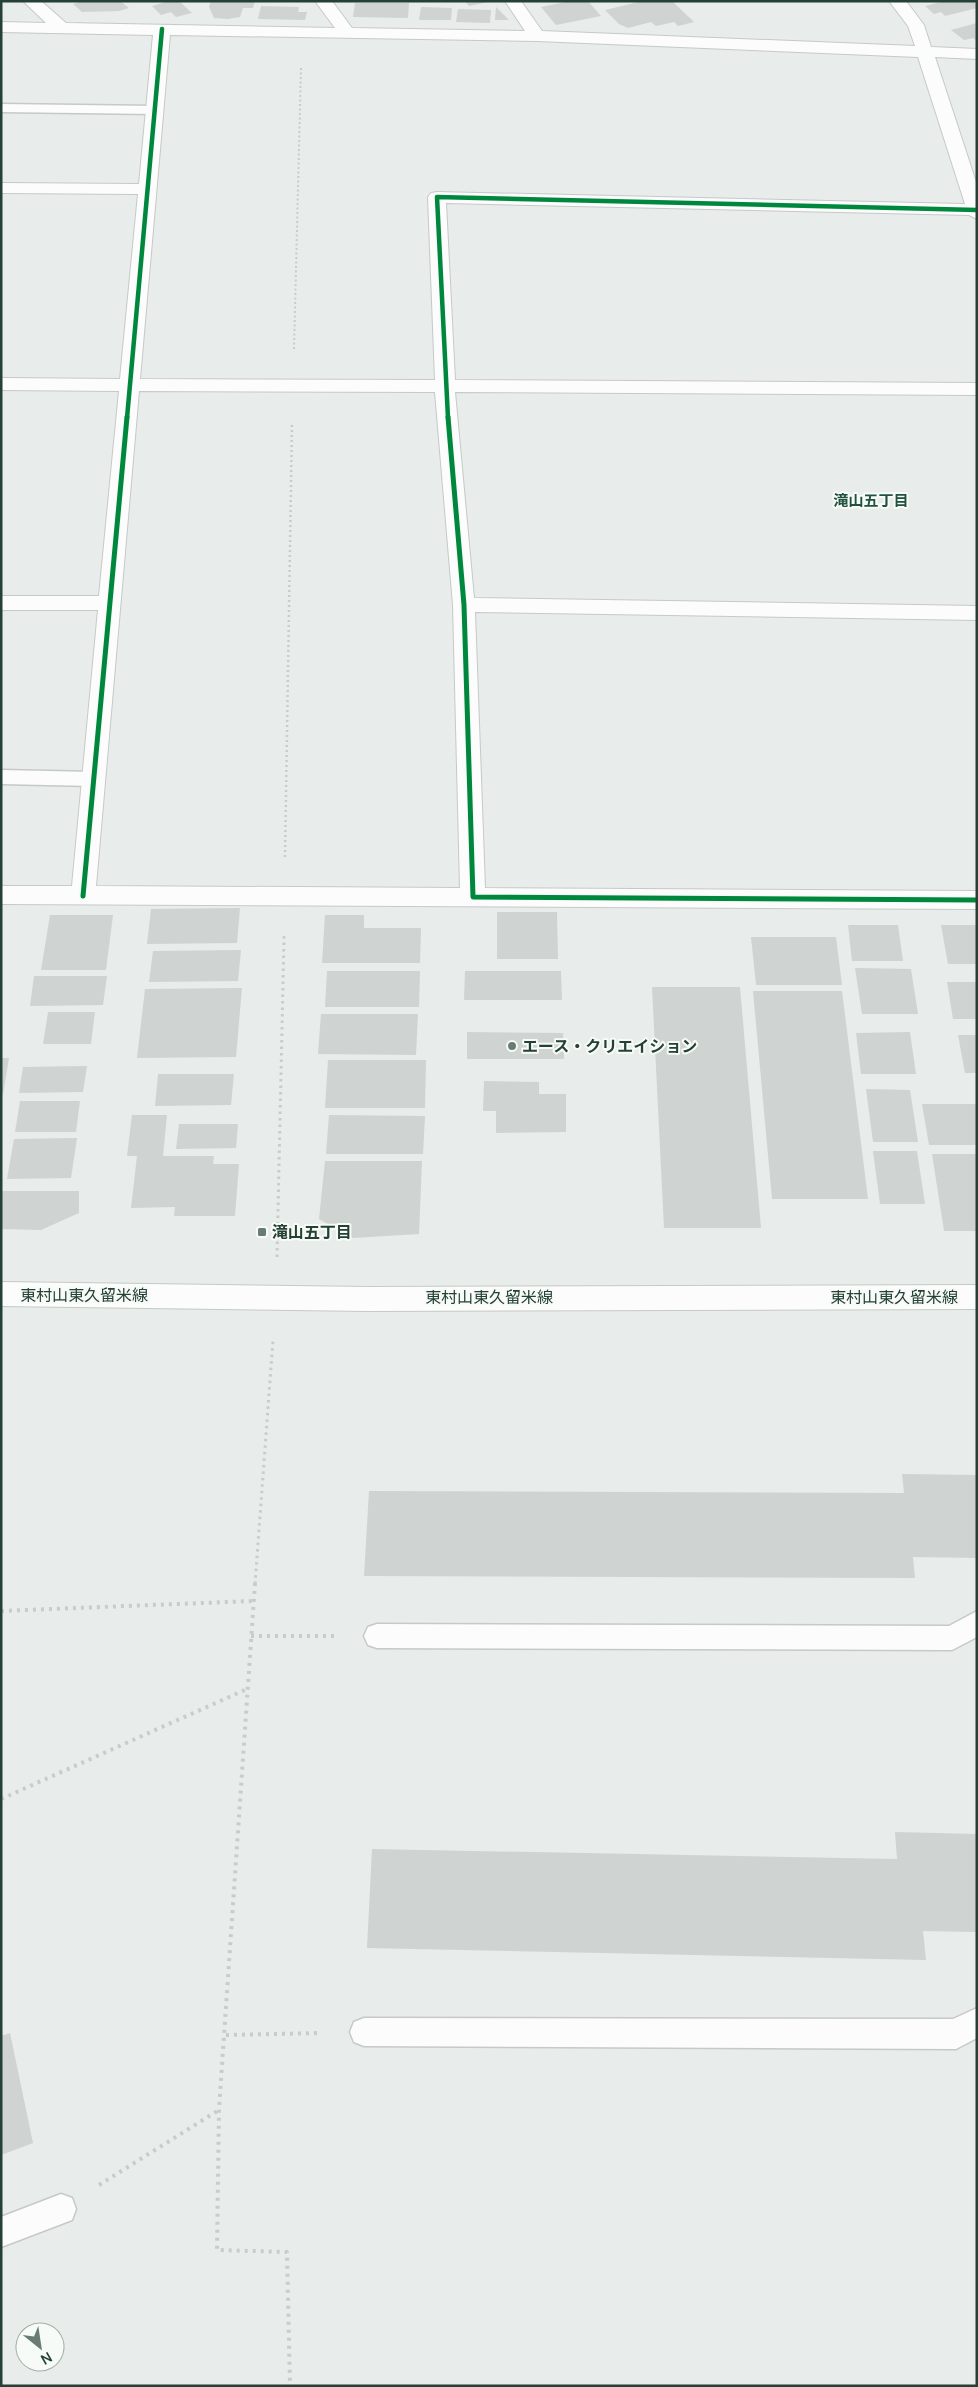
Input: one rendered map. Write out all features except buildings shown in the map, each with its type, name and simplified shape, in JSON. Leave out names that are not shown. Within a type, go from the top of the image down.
[{"type":"street","points":[[31,1],[62,28]]},
{"type":"street","points":[[323,1],[347,33]]},
{"type":"street","points":[[513,1],[537,36]]},
{"type":"street","points":[[473,897],[464,606],[446,387],[437,197],[976,211],[916,25],[897,1]]},
{"type":"street","points":[[1,27],[537,36],[977,54]]},
{"type":"street","points":[[83,896],[162,29]]},
{"type":"street","points":[[1,188],[148,189]]},
{"type":"street","points":[[1,384],[977,389]]},
{"type":"street","points":[[1,603],[110,603]]},
{"type":"street","points":[[464,606],[977,613]]},
{"type":"street","points":[[1,895],[977,900]]},
{"type":"street","name":"東村山東久留米線","points":[[1,1294],[276,1296],[368,1299],[977,1297]]},
{"type":"lane","points":[[1,108],[155,110]]},
{"type":"lane","points":[[1,777],[94,779]]},
{"type":"lane","points":[[377,1636],[952,1638],[977,1623]]},
{"type":"lane","points":[[364,2032],[956,2034],[977,2022]]},
{"type":"lane","points":[[1,2232],[61,2210]]},
{"type":"path","points":[[290,2386],[287,2252],[217,2250],[219,2110],[226,2035],[246,1689],[276,1296],[285,895],[293,386],[302,32]]},
{"type":"path","points":[[1,1611],[253,1601]]},
{"type":"path","points":[[251,1636],[377,1636]]},
{"type":"path","points":[[1,1799],[246,1689]]},
{"type":"path","points":[[226,2035],[364,2032]]},
{"type":"path","points":[[61,2210],[219,2110]]},
{"type":"cycle path","points":[[83,896],[162,29]]},
{"type":"cycle path","points":[[977,210],[437,197],[445,387],[464,605],[473,897],[977,900]]},
{"type":"place","name":"エース・クリエイション","points":[[512,1046]]},
{"type":"place","name":"滝山五丁目","points":[[262,1232]]},
{"type":"district","name":"滝山五丁目","points":[[871,500]]}]
